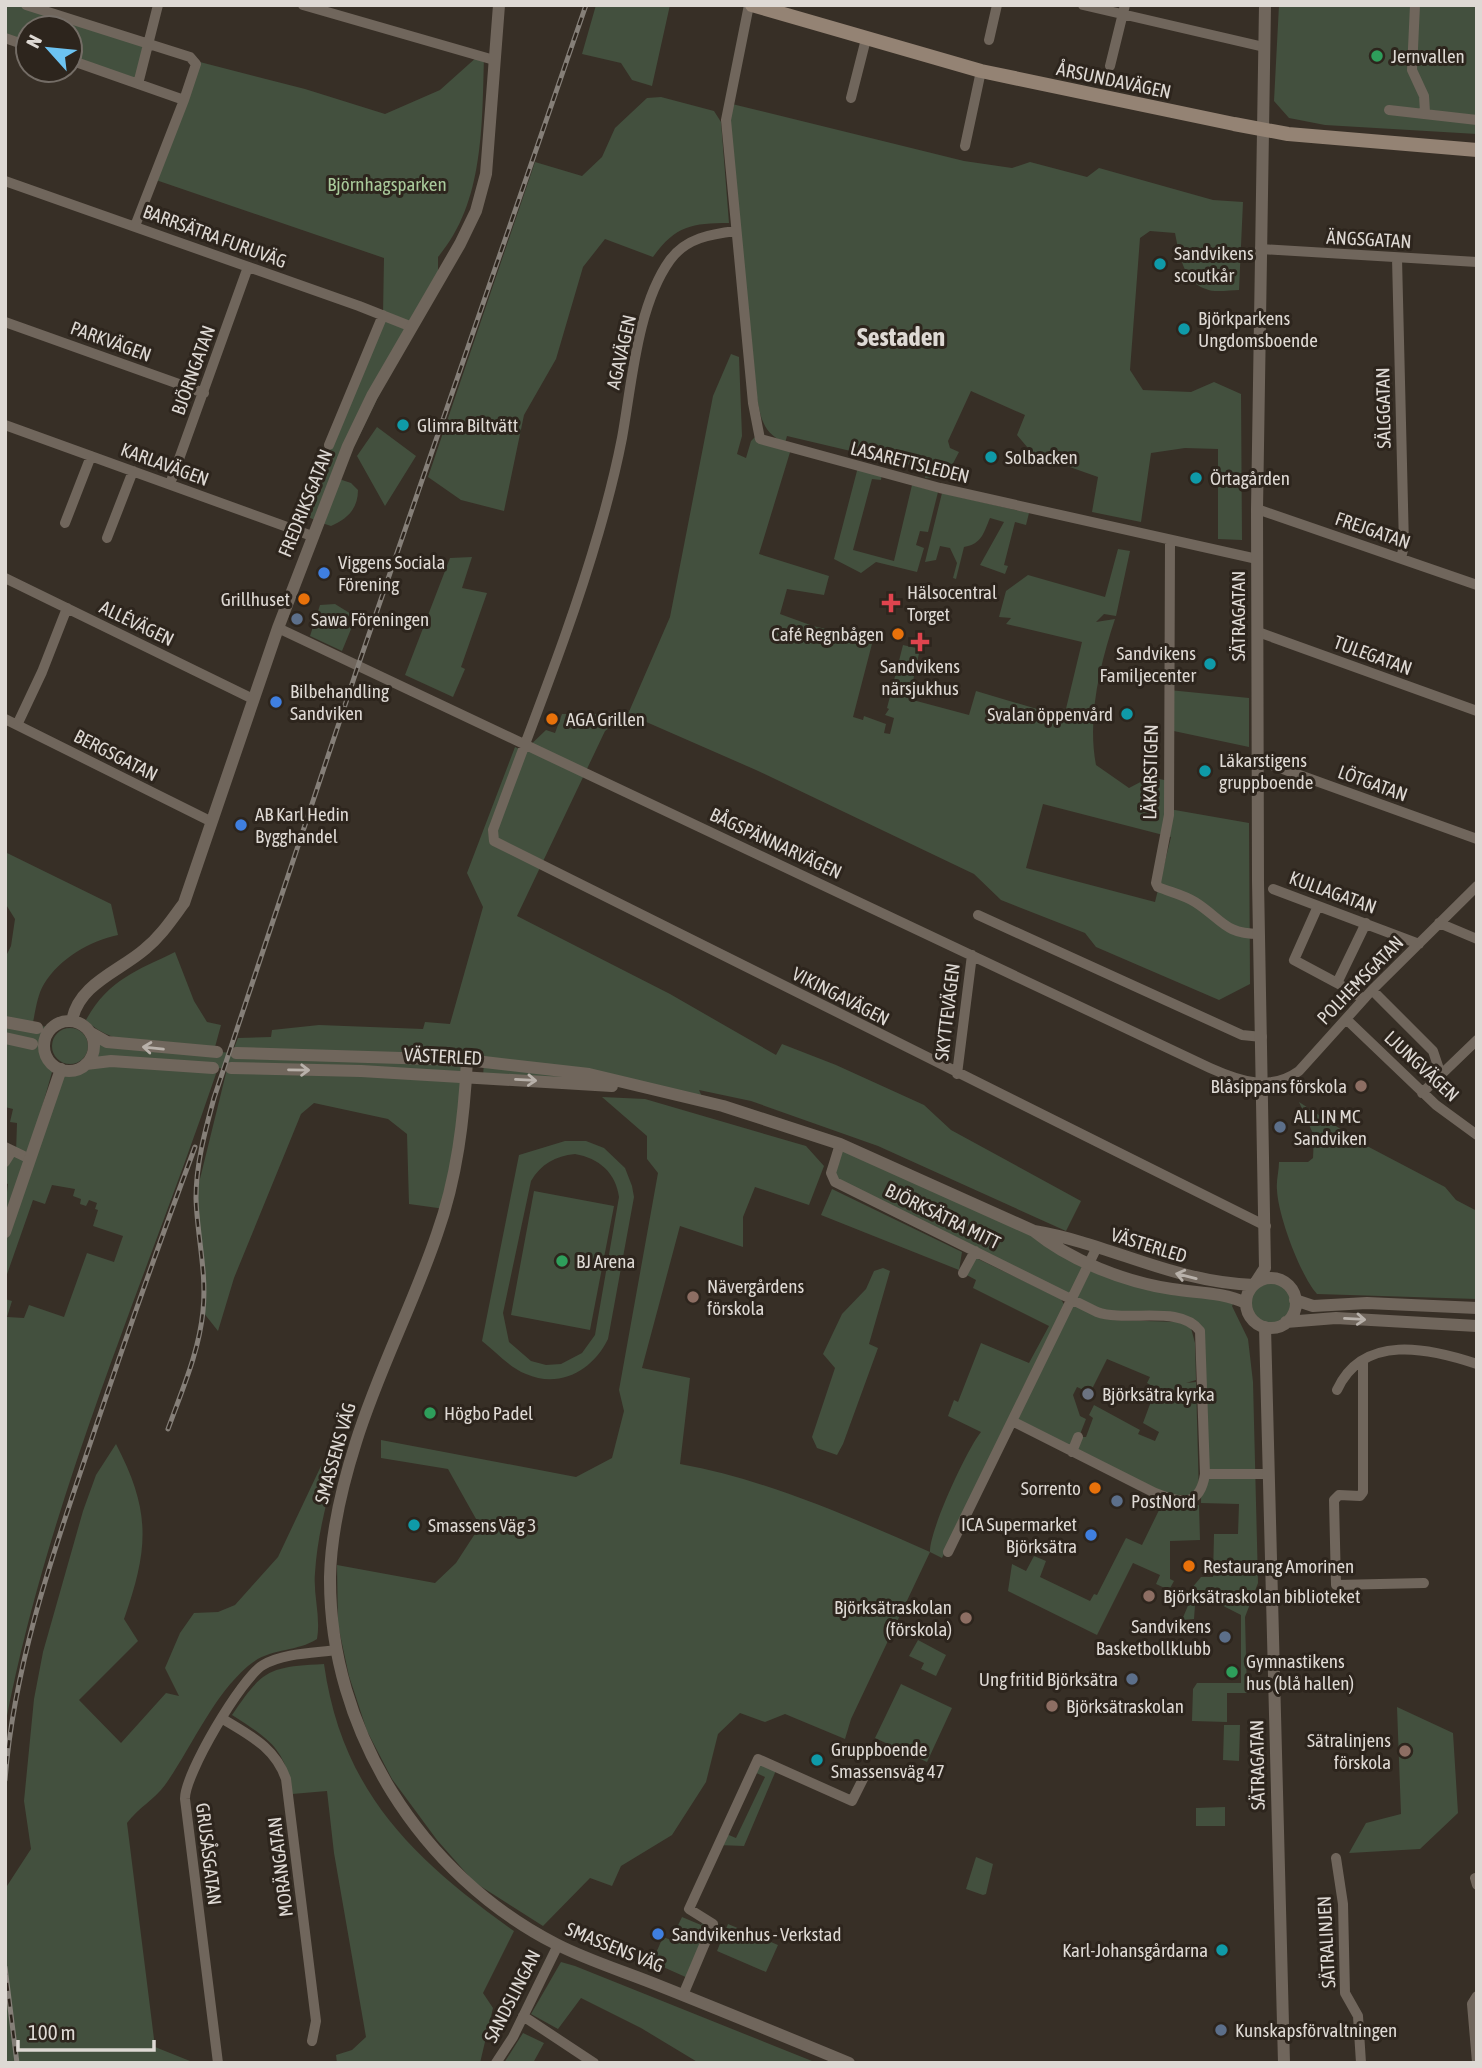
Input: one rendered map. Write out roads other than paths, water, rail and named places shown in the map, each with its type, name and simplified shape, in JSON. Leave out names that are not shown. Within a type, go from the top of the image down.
[{"type":"main road","name":"ÅRSUNDAVÄGEN","points":[[750,5],[981,71],[1264,130],[1477,150]]},
{"type":"street","points":[[26,5],[196,61],[184,100],[135,226]]},
{"type":"street","points":[[138,84],[158,5]]},
{"type":"street","points":[[303,5],[494,60]]},
{"type":"street","name":"FREDRIKSGATAN","points":[[75,1021],[80,999],[144,951],[168,926],[184,902],[278,628],[312,536],[362,416],[476,211],[486,173],[499,5]]},
{"type":"street","points":[[736,231],[727,106],[750,5]]},
{"type":"street","points":[[989,40],[997,5]]},
{"type":"street","points":[[1083,5],[1124,10],[1264,47]]},
{"type":"street","name":"SÄTRAGATAN","points":[[1254,1285],[1265,1268],[1266,1226],[1259,934],[1257,559],[1265,5]]},
{"type":"street","points":[[1415,5],[1412,70],[1424,96],[1425,112]]},
{"type":"street","points":[[1110,66],[1124,10]]},
{"type":"street","points":[[851,98],[866,39]]},
{"type":"street","points":[[84,65],[184,100]]},
{"type":"street","points":[[965,146],[981,71]]},
{"type":"street","points":[[1389,110],[1477,120]]},
{"type":"street","name":"BARRSÄTRA FURUVÄG","points":[[5,181],[412,327]]},
{"type":"street","name":"LASARETTSLEDEN","points":[[736,231],[754,416],[760,439],[913,481],[1257,559]]},
{"type":"street","name":"AGAVÄGEN","points":[[524,744],[599,533],[619,456],[635,360],[655,292],[671,259],[682,247],[704,236],[736,231]]},
{"type":"street","name":"ÄNGSGATAN","points":[[1260,249],[1477,262]]},
{"type":"street","name":"SÄLGGATAN","points":[[1398,258],[1404,546],[1401,558]]},
{"type":"street","name":"BJÖRNGATAN","points":[[170,484],[248,267]]},
{"type":"street","name":"FREDRIKSGATAN","points":[[330,445],[383,315]]},
{"type":"street","name":"PARKVÄGEN","points":[[5,322],[204,393]]},
{"type":"street","name":"KARLAVÄGEN","points":[[5,425],[312,536]]},
{"type":"street","points":[[65,523],[91,456]]},
{"type":"street","points":[[107,538],[133,471]]},
{"type":"street","name":"FREJGATAN","points":[[1257,509],[1477,585]]},
{"type":"street","name":"LÄKARSTIGEN","points":[[1170,541],[1169,816],[1156,883],[1157,887],[1197,904],[1226,928],[1237,933],[1259,934]]},
{"type":"street","name":"ALLÉVÄGEN","points":[[5,578],[253,699]]},
{"type":"street","points":[[17,724],[43,672],[67,608]]},
{"type":"street","name":"BÅGSPÄNNARVÄGEN","points":[[278,628],[1225,1074],[1262,1084]]},
{"type":"street","name":"TULEGATAN","points":[[1258,632],[1477,711]]},
{"type":"street","name":"BERGSGATAN","points":[[5,719],[212,822]]},
{"type":"street","name":"VIKINGAVÄGEN","points":[[524,744],[493,830],[494,841],[499,845],[1266,1226]]},
{"type":"street","name":"LÖTGATAN","points":[[1258,760],[1477,839]]},
{"type":"street","name":"POLHEMSGATAN","points":[[1262,1084],[1288,1078],[1299,1071],[1372,990],[1477,886]]},
{"type":"street","name":"KULLAGATAN","points":[[1273,889],[1419,944]]},
{"type":"street","points":[[1318,906],[1294,960],[1364,999]]},
{"type":"street","points":[[978,915],[1242,1035],[1262,1037]]},
{"type":"street","points":[[1337,983],[1366,923]]},
{"type":"street","points":[[1439,923],[1477,939]]},
{"type":"street","name":"SKYTTEVÄGEN","points":[[957,1074],[972,955]]},
{"type":"street","points":[[1372,990],[1433,1051],[1441,1075]]},
{"type":"street","name":"LJUNGVÄGEN","points":[[1346,1019],[1422,1093],[1477,1135]]},
{"type":"street","points":[[5,1022],[38,1028],[75,1021],[107,1042],[217,1052]]},
{"type":"street","points":[[37,1047],[54,1026]]},
{"type":"street","points":[[86,1064],[94,1049],[91,1034]]},
{"type":"street","points":[[5,1038],[37,1047],[57,1067],[75,1070],[86,1064],[111,1061],[213,1068]]},
{"type":"street","points":[[1422,1093],[1477,1040]]},
{"type":"street","name":"VÄSTERLED","points":[[236,1053],[467,1060],[565,1069],[653,1089],[723,1106],[840,1144],[1034,1231],[1060,1236],[1186,1277],[1254,1285]]},
{"type":"street","name":"SMASSENS VÄG","points":[[467,1060],[462,1125],[446,1207],[357,1436],[340,1497],[330,1578],[337,1650],[355,1717],[376,1766],[401,1808],[460,1875],[508,1914],[558,1945],[849,2063]]},
{"type":"street","points":[[5,1232],[57,1067]]},
{"type":"street","name":"VÄSTERLED","points":[[231,1069],[466,1076],[653,1089]]},
{"type":"street","name":"BJÖRKSÄTRA MITT","points":[[840,1144],[831,1173],[835,1182],[1107,1316],[1179,1317],[1197,1326],[1202,1335],[1205,1474]]},
{"type":"street","points":[[5,1162],[8,1149],[30,1159]]},
{"type":"street","name":"SÄTRAGATAN","points":[[1266,1226],[1276,1279]]},
{"type":"street","name":"VÄSTERLED","points":[[1034,1231],[1054,1247],[1090,1263],[1162,1287],[1225,1295],[1246,1303]]},
{"type":"street","points":[[948,1552],[1096,1248]]},
{"type":"street","points":[[962,1273],[975,1251]]},
{"type":"street","points":[[1276,1279],[1289,1286],[1295,1300],[1292,1316],[1276,1327],[1261,1325],[1249,1314],[1246,1303],[1254,1285],[1262,1280],[1276,1279]]},
{"type":"street","points":[[1295,1300],[1313,1306],[1367,1303],[1477,1308]]},
{"type":"street","points":[[1286,1322],[1336,1318],[1477,1326]]},
{"type":"street","name":"SÄTRAGATAN","points":[[1261,1325],[1269,1475],[1284,2063]]},
{"type":"street","points":[[1337,1390],[1341,1381],[1363,1360],[1387,1349],[1444,1353],[1477,1364]]},
{"type":"street","points":[[1363,1360],[1363,1492],[1360,1496],[1339,1495],[1334,1500],[1335,1585],[1424,1583]]},
{"type":"street","points":[[1012,1421],[1171,1499],[1188,1500],[1197,1497],[1205,1474],[1269,1475]]},
{"type":"street","points":[[1072,1452],[1078,1437]]},
{"type":"street","name":"GRUSÅSGATAN","points":[[218,2063],[184,1791],[192,1768],[250,1676],[262,1665],[280,1659],[337,1650]]},
{"type":"street","name":"MORÄNGATAN","points":[[223,1718],[268,1748],[280,1762],[286,1779],[314,2008],[312,2041]]},
{"type":"street","points":[[683,1995],[713,1924],[689,1909],[758,1759],[852,1801],[864,1777]]},
{"type":"street","name":"SÄTRALINJEN","points":[[1336,1858],[1343,1904],[1345,1993],[1359,2016],[1361,2063]]},
{"type":"street","name":"SANDSLINGAN","points":[[496,2063],[558,1945]]},
{"type":"street","points":[[1477,1996],[1472,2004],[1477,2062]]},
{"type":"street","points":[[523,2016],[594,2063]]},
{"type":"railway","points":[[168,1429],[189,1371],[201,1326],[204,1282],[196,1185],[214,1098],[358,666],[586,5]]},
{"type":"railway","points":[[5,1780],[17,1695],[36,1611],[75,1488],[195,1147]]},
{"type":"railway","points":[[5,1967],[17,2063]]},
{"type":"place","name":"Jernvallen","points":[[1377,56]]},
{"type":"place","name":"Sandvikens scoutkår","points":[[1160,264]]},
{"type":"place","name":"Björkparkens Ungdomsboende","points":[[1184,329]]},
{"type":"place","name":"Glimra Biltvätt","points":[[403,425]]},
{"type":"place","name":"Solbacken","points":[[991,457]]},
{"type":"place","name":"Örtagården","points":[[1196,478]]},
{"type":"place","name":"Viggens Sociala Förening","points":[[324,573]]},
{"type":"place","name":"Grillhuset","points":[[304,599]]},
{"type":"place","name":"Hälsocentral Torget","points":[[891,603]]},
{"type":"place","name":"Sawa Föreningen","points":[[297,619]]},
{"type":"place","name":"Café Regnbågen","points":[[898,634]]},
{"type":"place","name":"Sandvikens närsjukhus","points":[[920,642]]},
{"type":"place","name":"Sandvikens Familjecenter","points":[[1210,664]]},
{"type":"place","name":"Bilbehandling Sandviken","points":[[276,702]]},
{"type":"place","name":"Svalan öppenvård","points":[[1127,714]]},
{"type":"place","name":"AGA Grillen","points":[[552,719]]},
{"type":"place","name":"Läkarstigens gruppboende","points":[[1205,771]]},
{"type":"place","name":"AB Karl Hedin Bygghandel","points":[[241,825]]},
{"type":"place","name":"Blåsippans förskola","points":[[1361,1086]]},
{"type":"place","name":"ALL IN MC Sandviken","points":[[1280,1127]]},
{"type":"place","name":"BJ Arena","points":[[562,1261]]},
{"type":"place","name":"Nävergårdens förskola","points":[[693,1297]]},
{"type":"place","name":"Björksätra kyrka","points":[[1088,1394]]},
{"type":"place","name":"Högbo Padel","points":[[430,1413]]},
{"type":"place","name":"Sorrento","points":[[1095,1488]]},
{"type":"place","name":"PostNord","points":[[1117,1501]]},
{"type":"place","name":"Smassens Väg 3","points":[[414,1525]]},
{"type":"place","name":"ICA Supermarket Björksätra","points":[[1091,1535]]},
{"type":"place","name":"Restaurang Amorinen","points":[[1189,1566]]},
{"type":"place","name":"Björksätraskolan biblioteket","points":[[1149,1596]]},
{"type":"place","name":"Björksätraskolan (förskola)","points":[[966,1618]]},
{"type":"place","name":"Sandvikens Basketbollklubb","points":[[1225,1637]]},
{"type":"place","name":"Gymnastikens hus (blå hallen)","points":[[1232,1672]]},
{"type":"place","name":"Ung fritid Björksätra","points":[[1132,1679]]},
{"type":"place","name":"Björksätraskolan","points":[[1052,1706]]},
{"type":"place","name":"Sätralinjens förskola","points":[[1405,1751]]},
{"type":"place","name":"Gruppboende Smassensväg 47","points":[[817,1760]]},
{"type":"place","name":"Sandvikenhus - Verkstad","points":[[658,1934]]},
{"type":"place","name":"Karl-Johansgårdarna","points":[[1222,1950]]},
{"type":"place","name":"Kunskapsförvaltningen","points":[[1221,2030]]},
{"type":"district","name":"Sestaden","points":[[901,337]]},
{"type":"park label","name":"Björnhagsparken","points":[[387,184]]}]
